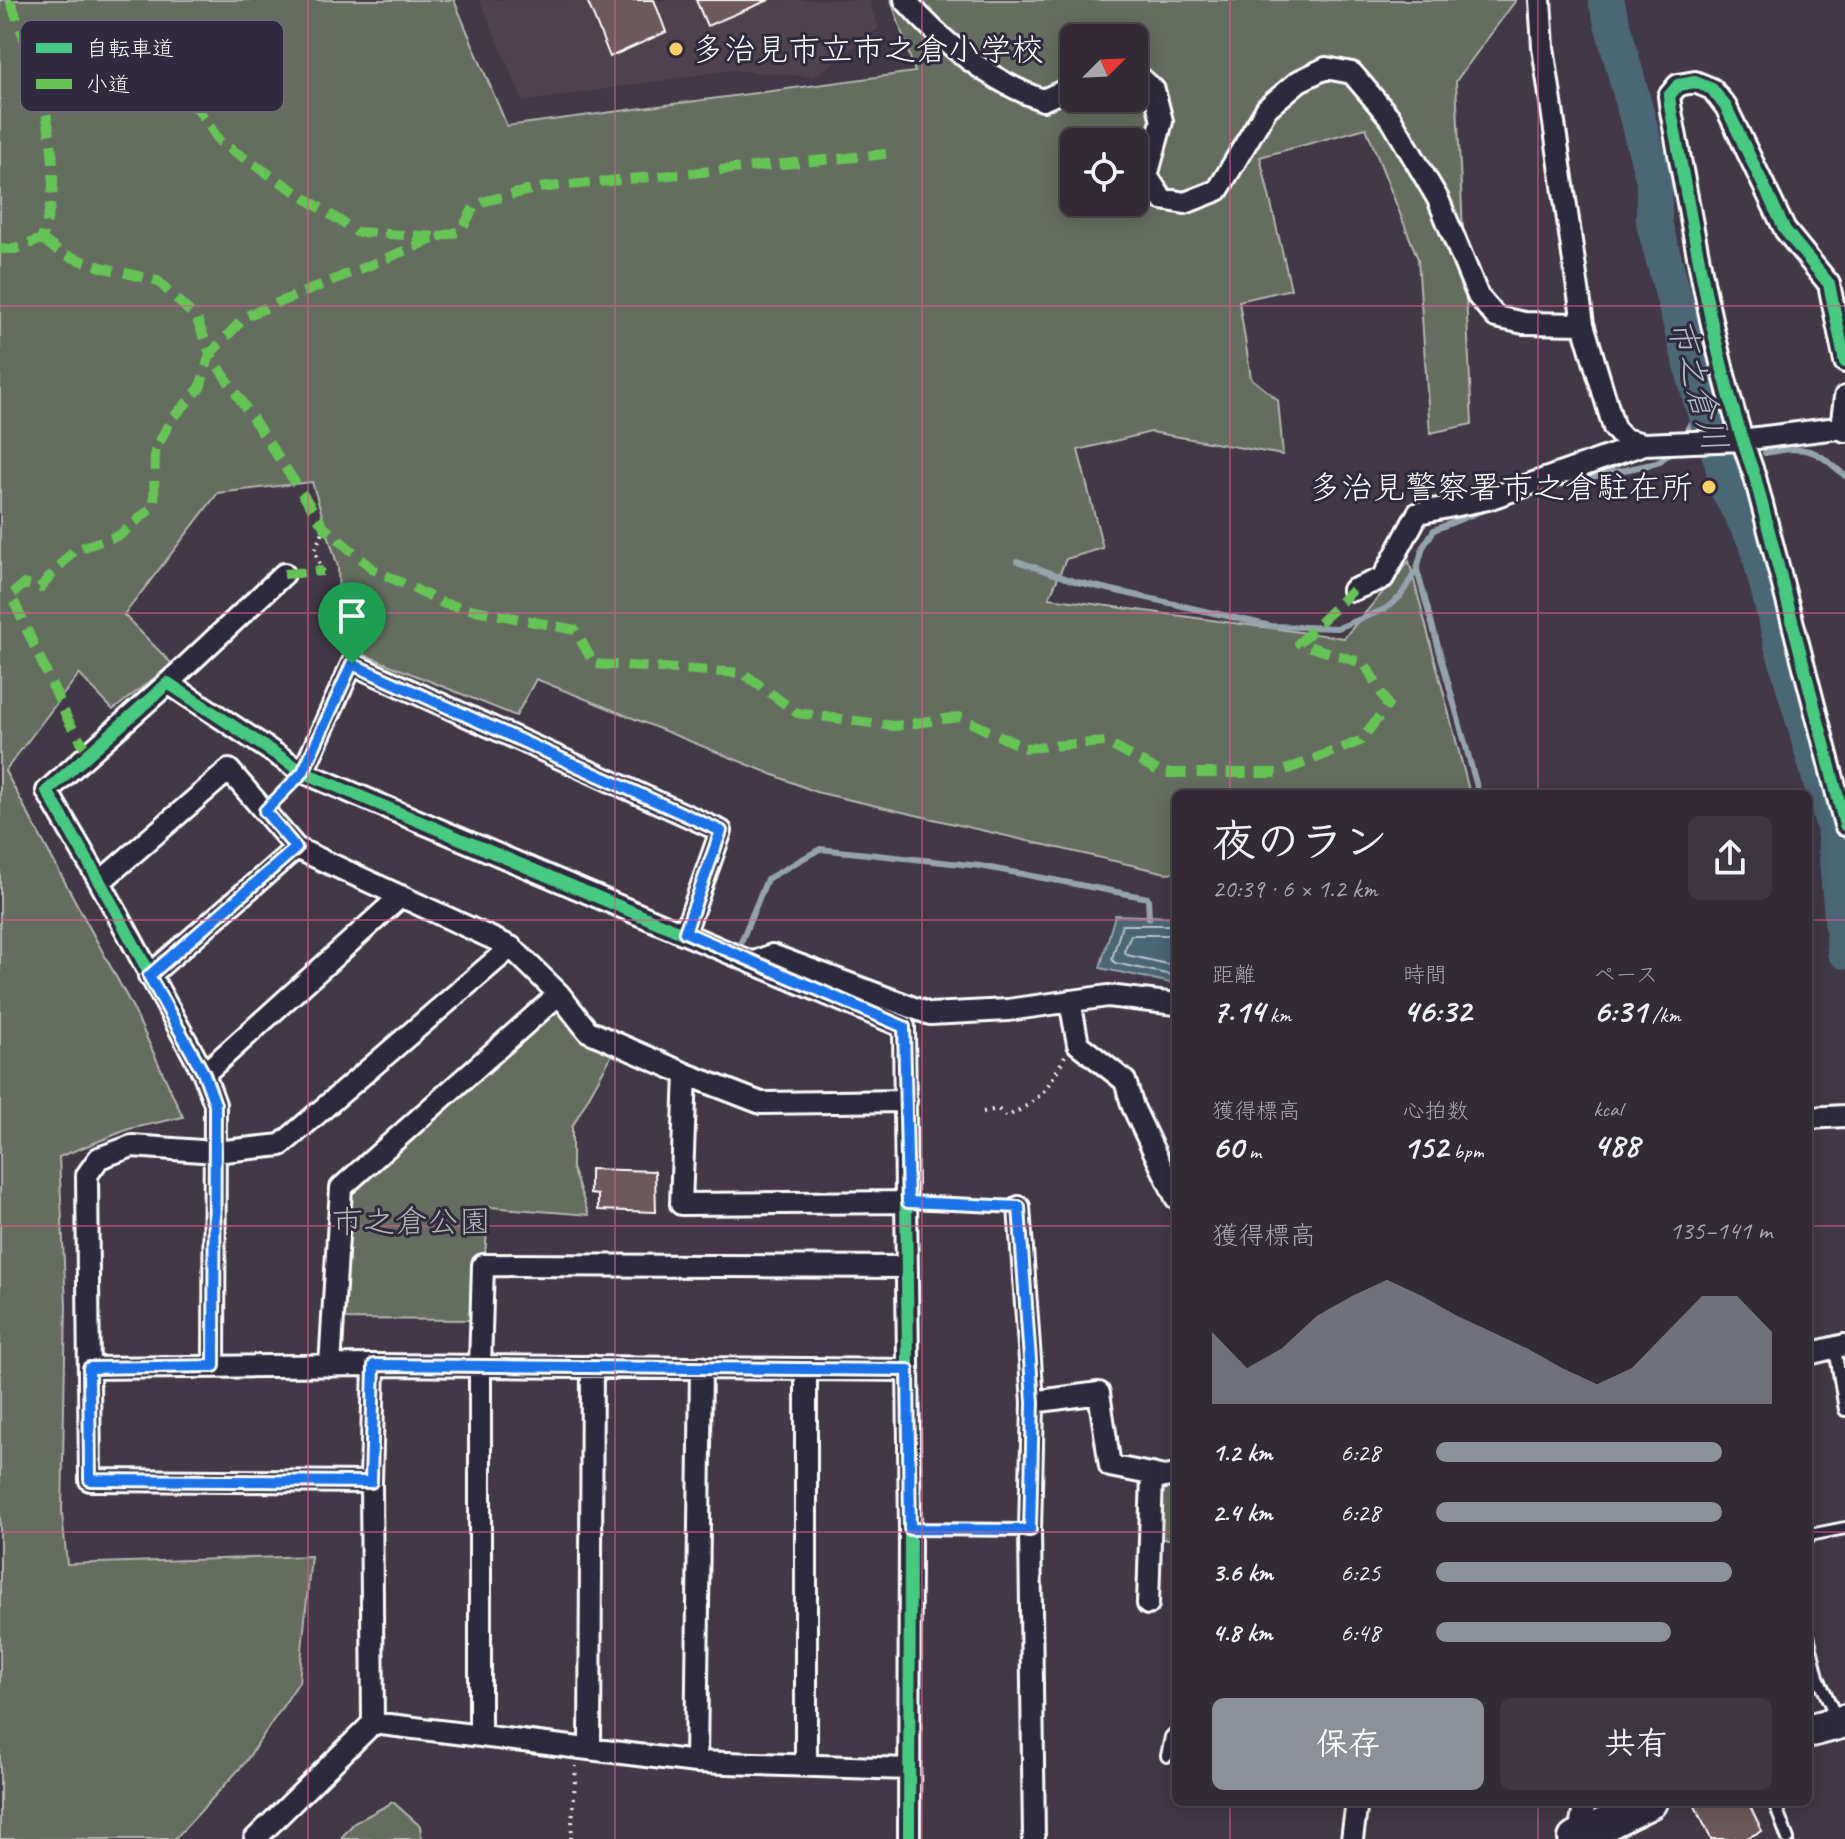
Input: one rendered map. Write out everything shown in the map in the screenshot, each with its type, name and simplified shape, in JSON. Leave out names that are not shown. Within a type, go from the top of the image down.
[{"type":"highway","points":[[1577,1838],[1642,1806]]},
{"type":"street","points":[[905,0],[924,22],[973,63],[1015,90],[1043,100],[1060,92]]},
{"type":"street","points":[[1540,0],[1543,47],[1583,324],[1614,428],[1624,439],[1644,444],[1741,440],[1844,429],[1845,397]]},
{"type":"street","points":[[1148,85],[1154,90],[1162,121],[1147,176],[1162,199],[1185,203],[1218,190],[1267,108],[1299,81],[1326,68],[1352,73],[1391,119],[1438,199],[1478,296],[1496,317],[1524,323],[1583,324]]},
{"type":"street","points":[[1845,362],[1829,284],[1785,230],[1726,107],[1712,89],[1695,82],[1678,85],[1669,96],[1704,285],[1741,440],[1755,477],[1845,825]]},
{"type":"street","points":[[1353,590],[1383,578],[1418,513],[1488,499],[1644,444]]},
{"type":"street","points":[[214,1366],[215,1104],[204,1074],[47,791],[284,574]]},
{"type":"street","points":[[303,772],[352,664],[721,831],[685,932]]},
{"type":"street","points":[[168,683],[303,772],[904,1027],[908,1202],[909,1839]]},
{"type":"street","points":[[100,882],[229,770],[296,848],[511,947],[559,994],[588,1031],[761,1103],[906,1101]]},
{"type":"street","points":[[149,976],[296,848]]},
{"type":"street","points":[[204,1074],[401,896]]},
{"type":"street","points":[[371,1482],[90,1480],[87,1175],[99,1158],[132,1146],[215,1152],[281,1145],[511,947]]},
{"type":"street","points":[[754,962],[772,955],[930,1014],[1008,1010],[1108,996],[1172,1004]]},
{"type":"street","points":[[330,1366],[341,1188],[559,994]]},
{"type":"street","points":[[1070,1001],[1078,1044],[1125,1081],[1133,1107],[1172,1190]]},
{"type":"street","points":[[686,1074],[681,1204],[908,1202]]},
{"type":"street","points":[[1812,1118],[1840,1116]]},
{"type":"street","points":[[1019,1207],[1033,1402],[1030,1530],[1034,1839]]},
{"type":"street","points":[[480,1734],[483,1265],[907,1267]]},
{"type":"street","points":[[1812,1353],[1841,1346]]},
{"type":"street","points":[[89,1368],[374,1365],[908,1370]]},
{"type":"street","points":[[255,1839],[373,1723],[371,1482],[374,1365]]},
{"type":"street","points":[[584,1748],[592,1366]]},
{"type":"street","points":[[696,1762],[701,1367]]},
{"type":"street","points":[[806,1369],[806,1764]]},
{"type":"street","points":[[1033,1402],[1099,1393],[1110,1466],[1172,1476]]},
{"type":"street","points":[[1148,1604],[1152,1474]]},
{"type":"street","points":[[373,1723],[696,1762],[909,1769]]},
{"type":"street","points":[[1352,1839],[1356,1806]]},
{"type":"street","points":[[1577,1838],[1584,1806]]},
{"type":"lane","points":[[1841,1346],[1845,1410]]},
{"type":"lane","points":[[1812,1534],[1845,1528]]},
{"type":"lane","points":[[1812,1652],[1830,1724]]},
{"type":"lane","points":[[1167,1756],[1172,1736]]},
{"type":"lane","points":[[1776,1806],[1788,1839]]},
{"type":"path","points":[[323,571],[314,550],[325,528]]},
{"type":"path","points":[[265,811],[303,772]]},
{"type":"path","points":[[983,1112],[998,1109],[1006,1117],[1032,1105],[1050,1085],[1069,1048],[1078,1044]]},
{"type":"path","points":[[908,1202],[1019,1207]]},
{"type":"path","points":[[910,1529],[1030,1530]]},
{"type":"path","points":[[571,1839],[584,1748]]},
{"type":"shaded area","name":"多治見市立市之倉小学校","points":[[480,0],[869,0],[879,28],[814,77],[730,70],[523,102]]},
{"type":"green space","points":[[0,0],[454,0],[507,126],[915,72],[891,0],[1516,0],[1456,81],[1472,424],[1430,433],[1418,259],[1366,128],[1260,157],[1291,289],[1239,301],[1251,378],[1278,400],[1283,455],[1151,432],[1078,450],[1103,548],[1066,559],[1049,598],[1344,638],[1409,561],[1469,790],[1172,790],[1172,872],[1166,873],[816,792],[536,679],[516,716],[340,645],[338,567],[312,482],[218,493],[124,615],[172,664],[113,710],[79,674],[5,771],[133,1008],[183,1117],[129,1129],[59,1157],[66,1305],[62,1513],[67,1564],[311,1556],[299,1682],[244,1764],[175,1839],[0,1839]]},
{"type":"green space","name":"市之倉公園","points":[[559,994],[618,1044],[572,1127],[572,1168],[589,1215],[489,1207],[485,1255],[473,1258],[470,1320],[332,1319],[341,1188]]},
{"type":"green space","points":[[1172,1479],[1172,1539],[1158,1539],[1157,1484]]},
{"type":"green space","points":[[393,1802],[420,1826],[422,1839],[340,1839],[354,1823]]},
{"type":"water","points":[[1115,915],[1172,917],[1172,983],[1100,968]]},
{"type":"building","points":[[587,0],[654,0],[666,32],[610,57]]},
{"type":"building","points":[[696,0],[769,0],[707,26]]},
{"type":"building","points":[[590,1169],[655,1171],[656,1212],[598,1210],[598,1195],[590,1194]]},
{"type":"building","points":[[1695,1806],[1750,1806],[1762,1831],[1745,1839],[1711,1839]]},
{"type":"waterway","name":"市之倉川","points":[[1606,0],[1654,181],[1654,223],[1702,403],[1728,489],[1757,543],[1834,827],[1845,951]]},
{"type":"waterway","points":[[1682,439],[1702,403]]},
{"type":"waterway","points":[[1532,494],[1573,481],[1657,463],[1676,449]]},
{"type":"waterway","points":[[1765,453],[1791,449],[1809,451],[1826,459],[1845,476]]},
{"type":"waterway","name":"市之倉川","points":[[1722,461],[1729,460]]},
{"type":"waterway","points":[[1017,561],[1077,582],[1271,626],[1338,628],[1385,609],[1400,597],[1417,569],[1423,547],[1434,530],[1491,507]]},
{"type":"waterway","points":[[1417,570],[1478,790]]},
{"type":"waterway","points":[[739,947],[767,879],[820,849],[980,866],[1148,898],[1149,918]]},
{"type":"marked path","points":[[10,0],[20,28]]},
{"type":"marked path","points":[[0,249],[15,249],[42,239],[53,185],[53,162],[45,112]]},
{"type":"marked path","points":[[200,112],[220,142],[357,232],[438,237],[246,316],[210,354],[325,528],[373,569],[445,604],[575,630],[594,664],[743,673],[797,713],[894,726],[959,717],[1025,748],[1105,742],[1162,773],[1278,773],[1360,741],[1388,705],[1365,664],[1299,643],[1353,590]]},
{"type":"marked path","points":[[438,237],[461,231],[474,207],[486,201],[538,188],[886,154]]},
{"type":"marked path","points":[[42,239],[62,254],[158,281],[197,319],[210,354],[200,388],[170,421],[155,451],[154,506],[120,535],[74,550],[40,588],[24,584],[11,595],[69,722],[89,754]]},
{"type":"marked path","points":[[284,574],[323,571]]},
{"type":"cycle path","points":[[1845,362],[1829,284],[1785,230],[1726,107],[1712,89],[1695,82],[1678,85],[1669,96],[1671,111],[1716,342],[1755,477],[1845,825]]},
{"type":"cycle path","points":[[214,1366],[215,1104],[204,1074],[47,791],[168,683],[303,772],[904,1027],[910,1529],[909,1839]]},
{"type":"place","name":"多治見市立市之倉小学校","points":[[676,49]]},
{"type":"place","name":"多治見警察署市之倉駐在所","points":[[1709,487]]},
{"type":"route","points":[[352,664],[721,831],[685,932],[904,1027],[908,1202],[1019,1207],[1033,1402],[1030,1530],[910,1529],[908,1370],[374,1365],[371,1482],[90,1480],[89,1368],[214,1366],[215,1104],[204,1074],[149,976],[296,848],[265,811],[303,772],[352,664]]}]
